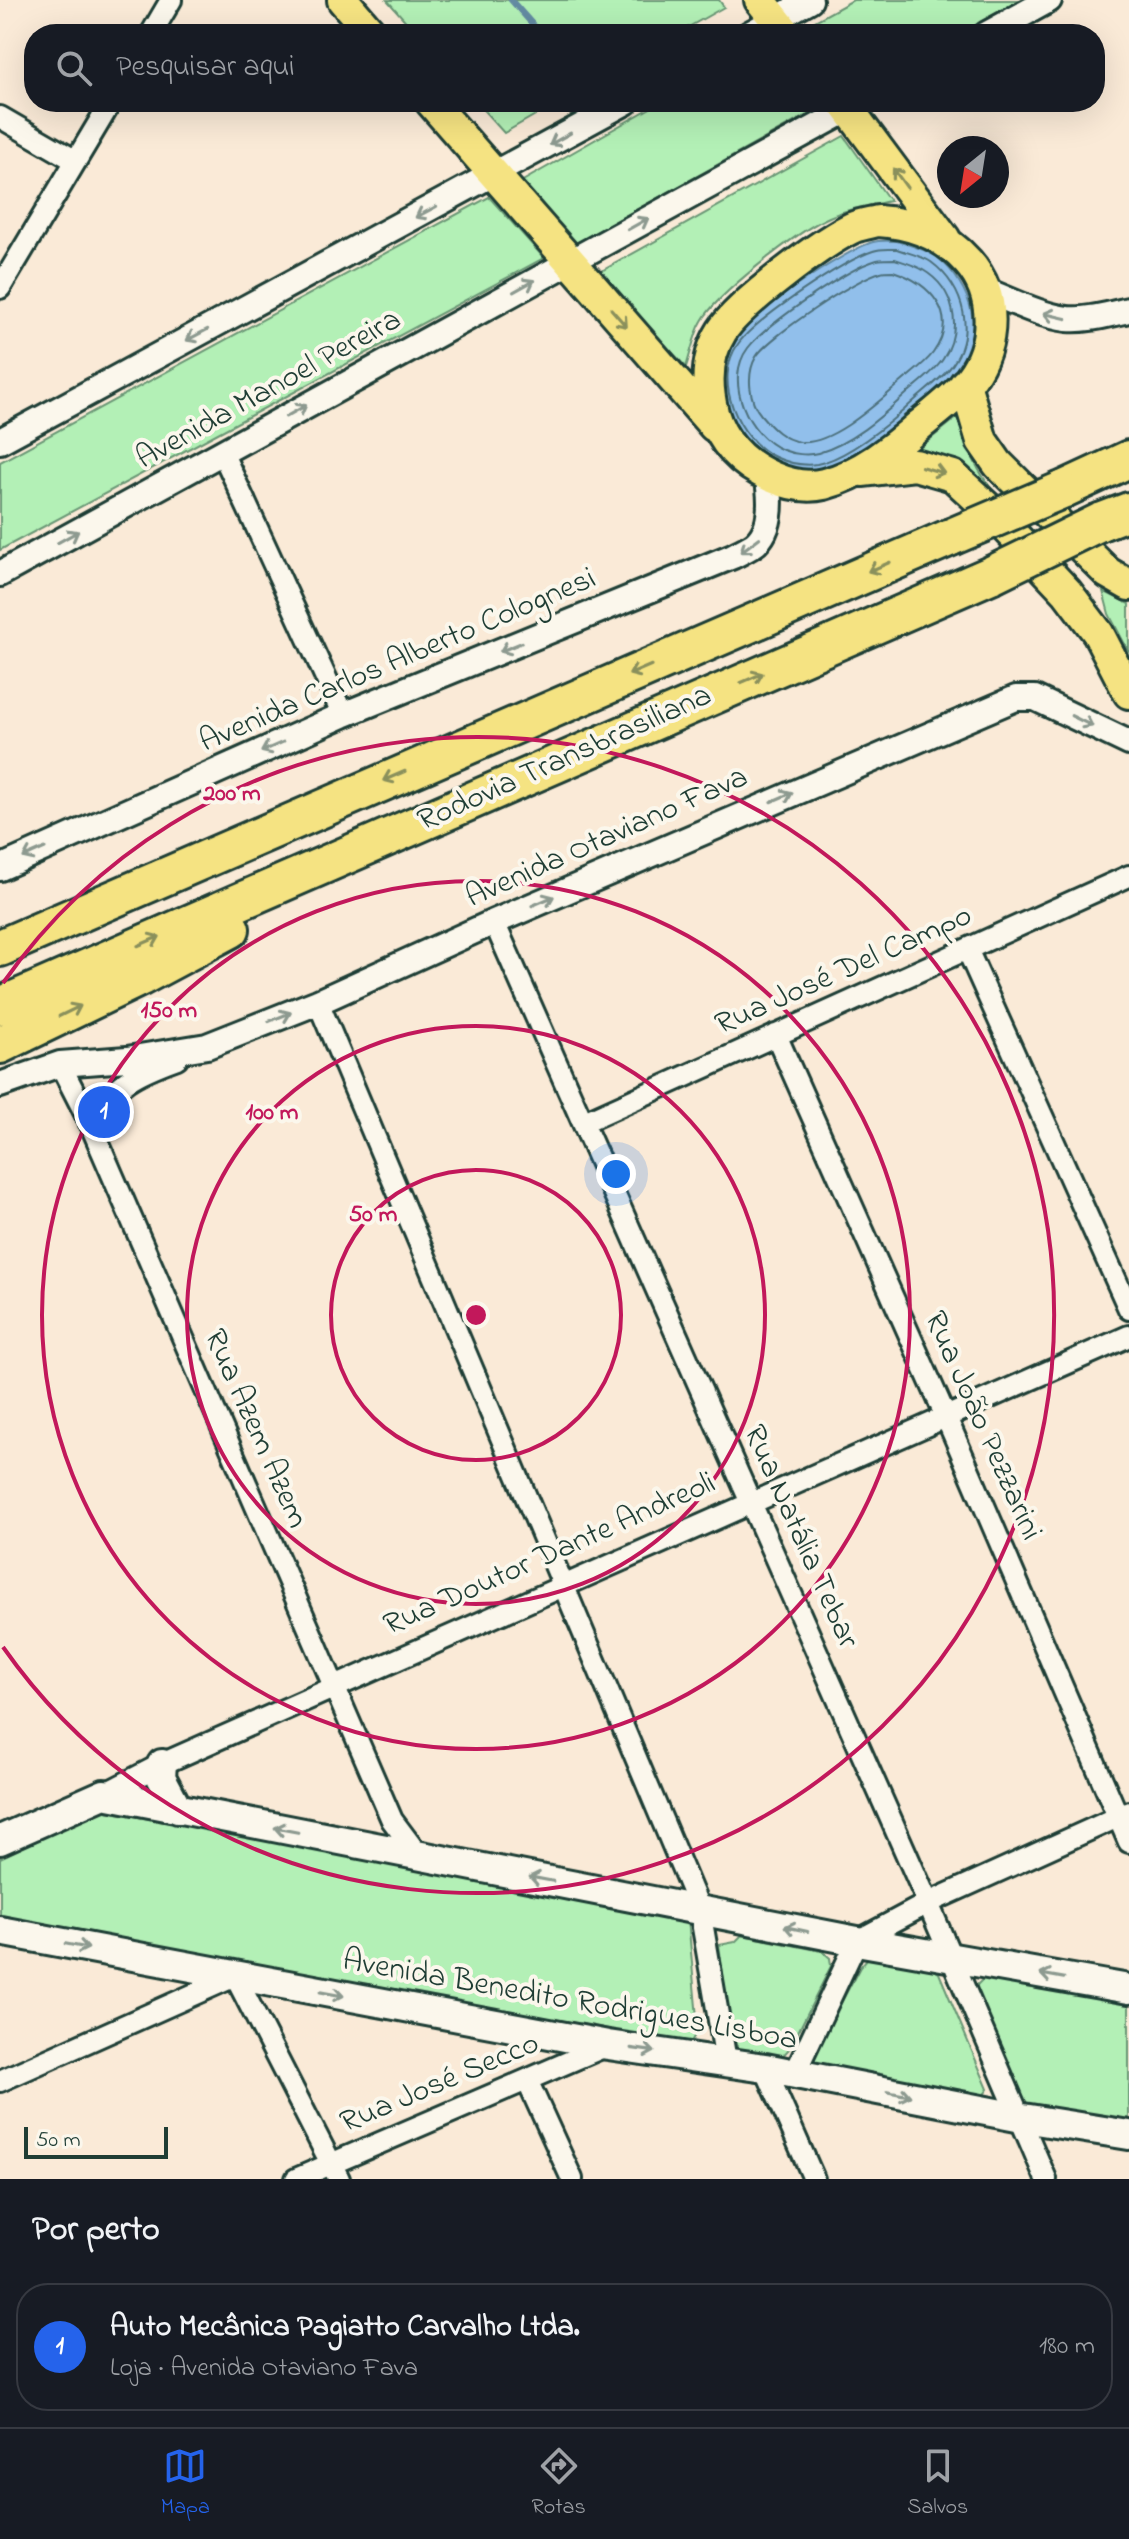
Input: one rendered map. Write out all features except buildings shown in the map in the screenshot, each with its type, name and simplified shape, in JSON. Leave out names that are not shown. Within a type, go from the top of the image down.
[{"type":"highway","name":"Rodovia Transbrasiliana","points":[[0,948],[1129,459]]},
{"type":"highway","name":"Rodovia Transbrasiliana","points":[[0,1006],[993,574],[1114,517]]},
{"type":"highway","points":[[0,1045],[141,977],[247,920],[321,866]]},
{"type":"main road","points":[[343,0],[363,24]]},
{"type":"main road","points":[[440,112],[718,430],[738,457],[767,475],[805,486],[825,484],[856,472],[890,466],[915,465],[953,476],[990,510],[1067,592],[1098,633],[1129,693]]},
{"type":"main road","points":[[856,472],[904,439],[965,384],[983,357],[990,331],[990,305],[977,273],[946,241],[857,112]]},
{"type":"main road","points":[[718,430],[709,398],[711,355],[722,331],[750,302],[791,269],[855,227],[878,221],[902,223],[946,241]]},
{"type":"main road","points":[[965,384],[982,441],[998,464],[1108,573],[1129,585]]},
{"type":"main road","points":[[162,1764],[161,1777],[178,1809]]},
{"type":"main road","points":[[104,1794],[950,1959],[1129,1989]]},
{"type":"main road","name":"Rua Doutor Dante Andreoli","points":[[0,1840],[104,1794]]},
{"type":"main road","name":"Avenida Benedito Rodrigues Lisboa","points":[[0,1931],[608,2045],[726,2061],[1017,2117],[1129,2135]]},
{"type":"street","points":[[157,24],[171,0]]},
{"type":"street","points":[[774,18],[810,0]]},
{"type":"street","points":[[1005,24],[1049,0]]},
{"type":"street","points":[[0,288],[105,112]]},
{"type":"street","points":[[0,441],[608,112]]},
{"type":"street","name":"Avenida Manoel Pereira","points":[[0,574],[837,112]]},
{"type":"street","points":[[0,117],[76,161]]},
{"type":"street","points":[[984,290],[1026,308],[1068,319],[1129,310]]},
{"type":"street","points":[[222,452],[343,715]]},
{"type":"street","name":"Avenida Carlos Alberto Colognesi","points":[[0,868],[343,715],[733,556],[757,542],[767,525],[770,508],[767,475]]},
{"type":"street","name":"Avenida Otaviano Fava","points":[[89,1121],[111,1093],[137,1073],[318,1002],[494,922],[999,703],[1016,698],[1035,698],[1129,743]]},
{"type":"street","name":"Rua José Del Campo","points":[[584,1122],[1129,876]]},
{"type":"street","name":"Rua Natália Tebar","points":[[494,922],[928,1903],[1046,2179]]},
{"type":"street","points":[[967,949],[1129,1309]]},
{"type":"street","points":[[318,1002],[700,1910],[726,2061]]},
{"type":"street","name":"Rua João Pezzarini","points":[[776,1035],[1124,1815],[1129,1842]]},
{"type":"street","name":"Avenida Otaviano Fava","points":[[0,1085],[60,1064],[127,1059],[207,1046]]},
{"type":"street","name":"Rua Azem Azem","points":[[60,1064],[89,1121],[392,1820],[419,1856]]},
{"type":"street","name":"Rua Doutor Dante Andreoli","points":[[104,1794],[162,1764],[1129,1336]]},
{"type":"street","points":[[794,2075],[857,1941],[928,1903],[1124,1815]]},
{"type":"street","points":[[386,1849],[392,1820]]},
{"type":"street","points":[[0,2081],[235,1976],[335,2171]]},
{"type":"street","name":"Rua José Secco","points":[[296,2179],[335,2171],[608,2045]]},
{"type":"street","points":[[765,2068],[814,2179]]},
{"type":"street","points":[[527,2080],[572,2179]]},
{"type":"green space","points":[[387,0],[719,0],[724,7],[694,24],[408,24]]},
{"type":"green space","points":[[853,0],[1021,0],[977,24],[809,24]]},
{"type":"green space","points":[[485,112],[541,112],[504,133]]},
{"type":"green space","points":[[644,112],[812,112],[575,244],[521,182]]},
{"type":"green space","points":[[844,136],[890,201],[825,219],[758,265],[710,309],[702,321],[686,367],[598,273]]},
{"type":"green space","points":[[489,197],[544,258],[0,550],[0,462]]},
{"type":"green space","points":[[958,417],[972,457],[995,493],[986,495],[955,468],[918,449]]},
{"type":"green space","points":[[1103,591],[1129,604],[1129,652],[1109,614]]},
{"type":"green space","points":[[101,1810],[688,1919],[698,2029],[690,2044],[0,1918],[0,1858]]},
{"type":"green space","points":[[742,1935],[822,1951],[830,1958],[831,1966],[790,2048],[778,2061],[740,2052],[731,2034],[719,1945],[735,1942]]},
{"type":"green space","points":[[878,1956],[932,1968],[939,1973],[988,2089],[982,2097],[818,2065],[813,2056],[860,1967],[867,1959]]},
{"type":"green space","points":[[995,1977],[1129,2003],[1129,2127],[1027,2107],[1021,2100],[976,1986],[984,1978]]},
{"type":"water","points":[[897,241],[937,257],[959,282],[972,312],[971,344],[965,359],[944,385],[890,432],[841,465],[817,472],[799,472],[781,468],[764,459],[735,432],[727,418],[723,384],[730,343],[738,332],[773,302],[841,257],[873,242]]},
{"type":"waterway","points":[[511,0],[532,24]]},
{"type":"place","name":"Auto Mecânica Pagiatto Carvalho Ltda.","points":[[104,1112]]}]
